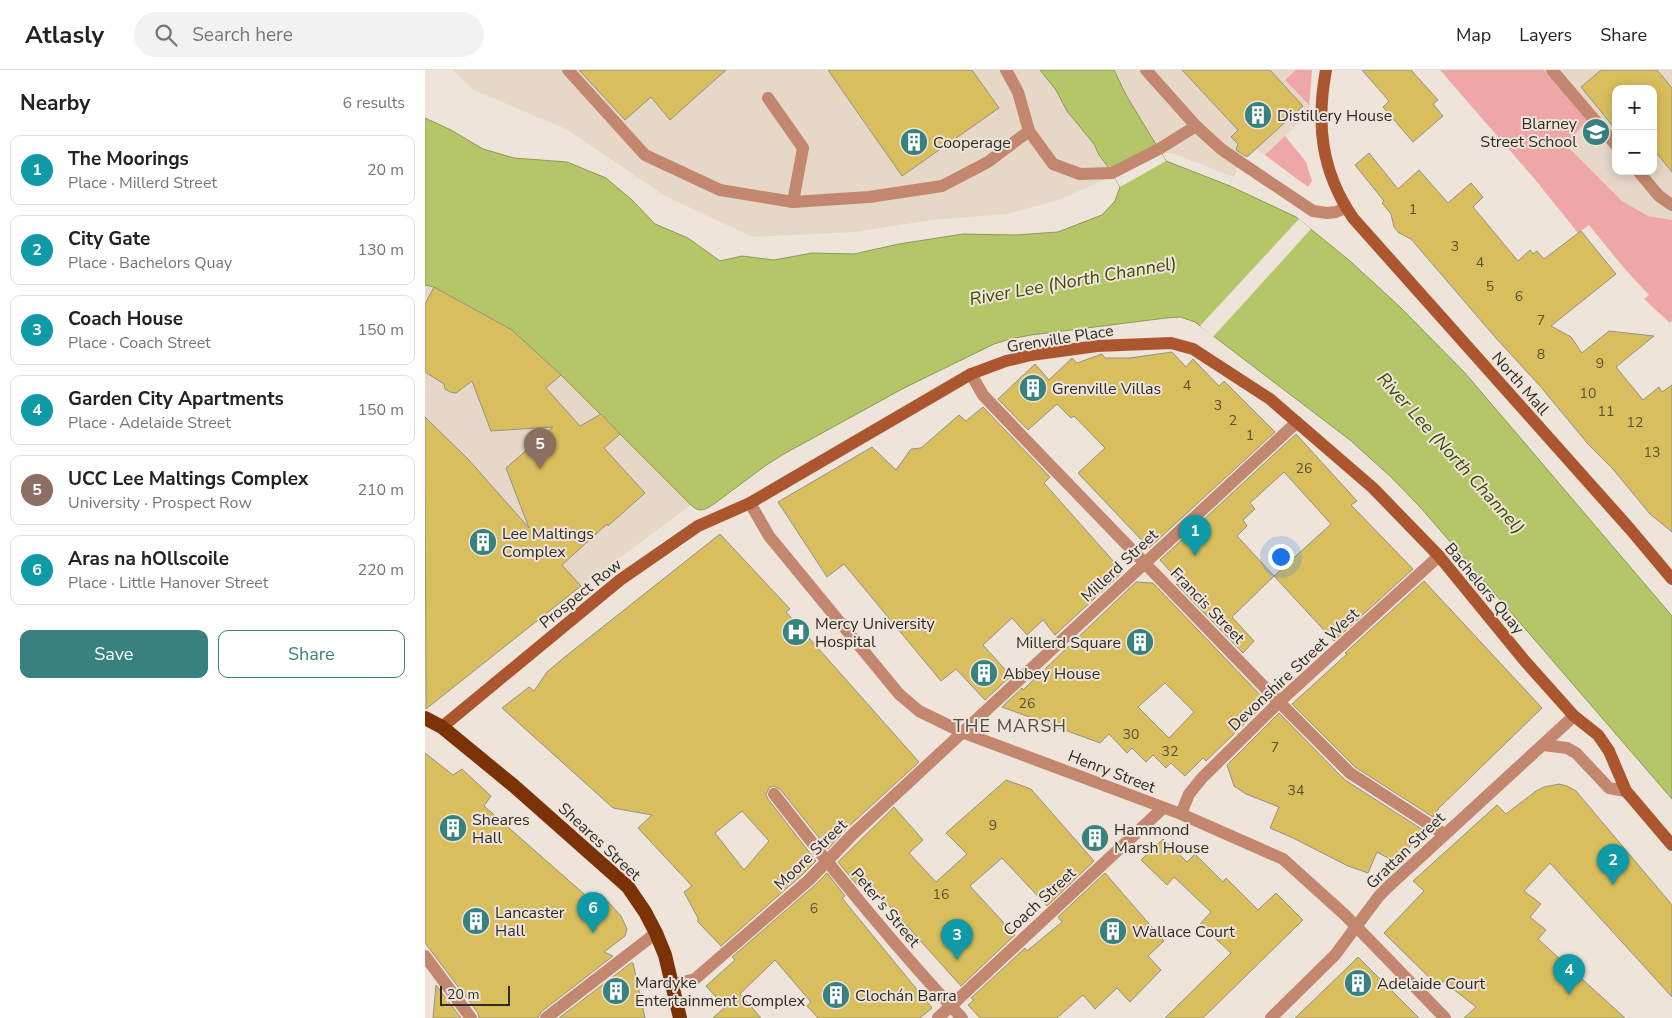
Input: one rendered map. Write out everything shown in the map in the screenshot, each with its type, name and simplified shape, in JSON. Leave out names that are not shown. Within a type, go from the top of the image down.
[{"type":"highway","name":"Sheares Street","points":[[425,718],[442,728],[514,786],[628,888],[645,912],[665,955],[680,1018]]},
{"type":"main road","name":"North Mall","points":[[1326,70],[1321,121],[1323,144],[1330,173],[1346,208],[1358,225],[1672,579]]},
{"type":"main road","name":"Grenville Place","points":[[750,503],[971,374],[1006,361],[1031,355],[1097,346],[1171,343],[1193,349],[1270,399],[1297,422]]},
{"type":"main road","name":"Bachelors Quay","points":[[1297,422],[1373,488],[1439,556],[1524,660],[1574,716],[1598,735],[1609,751],[1626,791],[1672,845]]},
{"type":"main road","name":"Prospect Row","points":[[442,728],[620,580],[698,526],[750,503]]},
{"type":"street","points":[[568,70],[645,155],[719,190],[793,202],[869,197],[943,186],[988,162],[1029,131]]},
{"type":"street","points":[[1006,70],[1018,92],[1029,131],[1053,164],[1079,174],[1112,173],[1159,149],[1196,126]]},
{"type":"street","points":[[1146,70],[1196,126],[1221,149],[1313,211],[1327,214],[1346,208]]},
{"type":"street","points":[[1552,70],[1612,140]]},
{"type":"street","points":[[768,98],[803,148],[793,202]]},
{"type":"street","points":[[1641,175],[1659,196],[1672,205]]},
{"type":"street","name":"Francis Street","points":[[971,374],[983,395],[1350,773],[1444,834]]},
{"type":"street","name":"Millerd Street","points":[[964,733],[994,702],[1297,422]]},
{"type":"street","name":"Henry Street","points":[[750,503],[769,536],[899,694],[919,711],[964,733],[1181,814],[1283,860],[1356,928],[1445,1018]]},
{"type":"street","name":"Devonshire Street West","points":[[1181,814],[1194,787],[1279,702],[1439,556]]},
{"type":"street","name":"Grattan Street","points":[[1271,1018],[1322,968],[1356,928],[1379,896],[1574,716]]},
{"type":"street","name":"Moore Street","points":[[672,985],[695,979],[809,880],[853,834],[964,733]]},
{"type":"street","name":"Bachelors Quay","points":[[1543,745],[1567,748],[1576,753],[1609,788],[1626,791]]},
{"type":"street","name":"Peter's Street","points":[[774,794],[827,862],[895,943],[962,1018]]},
{"type":"street","name":"Coach Street","points":[[938,1018],[1163,808]]},
{"type":"street","points":[[546,1018],[656,933]]},
{"type":"street","points":[[425,956],[471,1018]]},
{"type":"shaded area","points":[[453,70],[1312,70],[1309,113],[1265,155],[1263,152],[1261,154],[1251,145],[1244,151],[1234,177],[1172,153],[1165,153],[1058,200],[1007,214],[932,220],[854,232],[753,237],[665,196],[568,130],[474,90]]},
{"type":"shaded area","points":[[1296,70],[1312,70],[1309,105],[1285,80]]},
{"type":"shaded area","points":[[1440,70],[1544,70],[1588,119],[1566,145],[1622,201],[1648,216],[1672,220],[1672,321],[1670,323],[1644,299],[1649,295],[1589,225],[1578,233],[1533,177]]},
{"type":"shaded area","name":"Blarney Street School","points":[[1544,70],[1672,70],[1672,220],[1648,216],[1622,201],[1566,145],[1588,119]]},
{"type":"shaded area","points":[[1285,136],[1306,162],[1312,181],[1308,187],[1265,155]]},
{"type":"shaded area","points":[[425,285],[434,287],[561,375],[691,505],[581,586],[432,704],[425,698]]},
{"type":"water","name":"River Lee (North Channel)","points":[[1040,70],[1114,70],[1126,95],[1166,161],[1230,186],[1296,217],[1350,261],[1400,307],[1465,373],[1672,616],[1672,799],[1421,508],[1391,477],[1350,440],[1195,322],[1180,317],[1166,318],[1031,335],[994,344],[904,388],[782,455],[714,504],[699,510],[694,508],[561,375],[434,287],[425,285],[425,118],[451,130],[483,149],[514,158],[567,162],[606,178],[632,200],[655,224],[688,238],[720,261],[742,256],[774,260],[812,253],[854,254],[899,244],[963,234],[1016,235],[1058,232],[1102,215],[1115,201],[1120,187],[1094,144],[1067,111],[1056,90]]},
{"type":"pier","points":[[1157,146],[1166,161],[1120,187],[1111,171]]},
{"type":"pier","points":[[1299,219],[1311,229],[1213,337],[1200,326]]},
{"type":"building","points":[[579,70],[726,70],[670,120],[651,97],[625,120]]},
{"type":"building","name":"Cooperage","points":[[828,70],[972,70],[999,108],[902,176]]},
{"type":"building","name":"Distillery House","points":[[1182,70],[1270,70],[1303,106],[1247,157],[1236,150],[1238,144],[1231,137],[1238,130]]},
{"type":"building","points":[[1362,70],[1411,70],[1438,100],[1433,104],[1443,116],[1413,142],[1383,107],[1389,101]]},
{"type":"building","points":[[1601,70],[1657,70],[1672,88],[1672,172],[1657,154],[1657,85],[1612,85],[1612,125],[1581,87]]},
{"type":"building","points":[[1369,153],[1398,189],[1419,170],[1448,203],[1471,183],[1483,197],[1473,207],[1518,261],[1530,250],[1533,254],[1537,251],[1544,259],[1581,231],[1616,274],[1551,326],[1571,337],[1582,353],[1609,331],[1654,336],[1616,367],[1643,400],[1659,387],[1662,392],[1672,385],[1672,532],[1650,514],[1411,239],[1399,233],[1394,227],[1391,214],[1382,203],[1384,201],[1355,165]]},
{"type":"building","points":[[434,287],[512,330],[561,375],[546,388],[580,426],[601,414],[620,434],[604,448],[645,493],[562,565],[581,586],[426,709],[425,417],[468,459],[529,528],[506,468],[553,427],[491,431],[472,381],[456,393],[450,392],[445,389],[444,384],[425,372],[425,304]]},
{"type":"building","points":[[1172,352],[1186,367],[1193,359],[1219,386],[1224,381],[1275,432],[1149,548],[1078,473],[1105,448],[1074,416],[1071,418],[1057,404],[1028,430],[998,399],[1035,364],[1049,380],[1072,358],[1077,363],[1102,354],[1105,358],[1130,358]]},
{"type":"building","points":[[983,407],[1050,477],[1044,483],[1123,572],[1055,635],[1043,620],[1027,635],[1012,618],[983,645],[1011,676],[985,700],[956,669],[941,681],[844,564],[827,577],[778,502],[872,447],[896,470],[911,449],[921,448],[959,415],[966,421]]},
{"type":"building","points":[[1296,434],[1357,501],[1351,505],[1413,569],[1334,641],[1274,576],[1232,617],[1254,641],[1243,653],[1176,584],[1183,585],[1160,560]],"holes":[[[1284,472],[1331,524],[1274,576],[1237,536],[1247,526],[1243,520],[1255,509],[1250,503]]]},
{"type":"building","points":[[720,534],[790,609],[786,612],[919,762],[847,828],[828,849],[780,789],[773,786],[769,788],[766,795],[768,799],[816,861],[721,946],[698,922],[698,918],[684,892],[692,886],[638,828],[652,815],[613,808],[502,708],[529,687],[534,691],[547,672]],"holes":[[[742,811],[769,841],[744,870],[715,833]]]},
{"type":"building","points":[[1424,581],[1542,708],[1439,808],[1433,817],[1355,767],[1292,704]]},
{"type":"building","points":[[1136,582],[1153,583],[1267,702],[1206,761],[1203,758],[1185,776],[1171,763],[1166,768],[1153,755],[1146,762],[1132,748],[1127,753],[1109,734],[1100,743],[1002,707],[1022,688],[1023,690]],"holes":[[[1165,683],[1194,712],[1169,738],[1138,707]]]},
{"type":"building","points":[[1279,713],[1345,780],[1423,830],[1397,863],[1377,852],[1368,873],[1348,866],[1270,828],[1279,807],[1246,794],[1234,786],[1227,765]]},
{"type":"building","points":[[425,753],[453,775],[462,769],[491,796],[484,806],[592,901],[601,894],[621,916],[627,929],[625,936],[604,952],[613,956],[541,1012],[538,1018],[479,1018],[478,1013],[425,943]]},
{"type":"building","points":[[1006,780],[1031,789],[1094,861],[1047,906],[1002,858],[970,886],[1015,935],[961,986],[865,879],[857,885],[838,862],[894,807],[923,840],[909,853],[936,882],[967,854],[946,833]]},
{"type":"building","points":[[1559,784],[1576,791],[1672,905],[1672,997],[1550,863],[1524,891],[1541,904],[1530,917],[1546,930],[1538,939],[1625,1018],[1464,1018],[1476,1007],[1443,981],[1439,987],[1384,933],[1424,891],[1413,881],[1497,805],[1506,814],[1536,791]]},
{"type":"building","points":[[1163,839],[1187,862],[1195,854],[1223,882],[1226,878],[1258,910],[1276,893],[1303,920],[1203,1018],[1165,1018],[1231,953],[1200,924],[1211,912],[1174,877],[1167,885],[1141,860]]},
{"type":"building","points":[[827,873],[845,896],[842,898],[932,1008],[920,1018],[818,1018],[807,1006],[811,1002],[775,960],[740,994],[761,1018],[713,1018],[725,1007],[706,986],[735,960],[732,957]]},
{"type":"building","points":[[1105,873],[1164,941],[1148,956],[1161,970],[1130,1002],[1117,988],[1095,1009],[1083,995],[1057,1018],[980,1018],[968,1005],[974,1000],[971,998],[1025,948],[1027,951],[1062,922],[1058,917]]},
{"type":"building","name":"Adelaide Court","points":[[1358,957],[1419,1018],[1295,1018],[1349,966]]},
{"type":"building","name":"Mardyke Entertainment Complex","points":[[633,963],[645,1018],[559,1018]]},
{"type":"building","points":[[436,985],[461,1018],[433,1018]]},
{"type":"place","name":"Distillery House","points":[[1258,115]]},
{"type":"place","name":"Blarney Street School","points":[[1596,132]]},
{"type":"place","name":"Cooperage","points":[[914,142]]},
{"type":"place","name":"Grenville Villas","points":[[1033,388]]},
{"type":"place","name":"UCC Lee Maltings Complex","points":[[540,469]]},
{"type":"place","name":"Lee Maltings Complex","points":[[483,542]]},
{"type":"place","name":"The Moorings","points":[[1195,556]]},
{"type":"place","name":"Mercy University Hospital","points":[[796,632]]},
{"type":"place","name":"Millerd Square","points":[[1140,642]]},
{"type":"place","name":"Abbey House","points":[[984,673]]},
{"type":"place","name":"Sheares Hall","points":[[453,828]]},
{"type":"place","name":"Hammond Marsh House","points":[[1095,838]]},
{"type":"place","name":"City Gate","points":[[1613,885]]},
{"type":"place","name":"Lancaster Hall","points":[[476,921]]},
{"type":"place","name":"Wallace Court","points":[[1113,931]]},
{"type":"place","name":"Aras na hOllscoile","points":[[593,933]]},
{"type":"place","name":"Coach House","points":[[957,960]]},
{"type":"place","name":"Adelaide Court","points":[[1358,983]]},
{"type":"place","name":"Mardyke Entertainment Complex","points":[[616,991]]},
{"type":"place","name":"Clochán Barra","points":[[836,995]]},
{"type":"place","name":"Garden City Apartments","points":[[1569,995]]},
{"type":"district","name":"THE MARSH","points":[[1010,726]]}]
